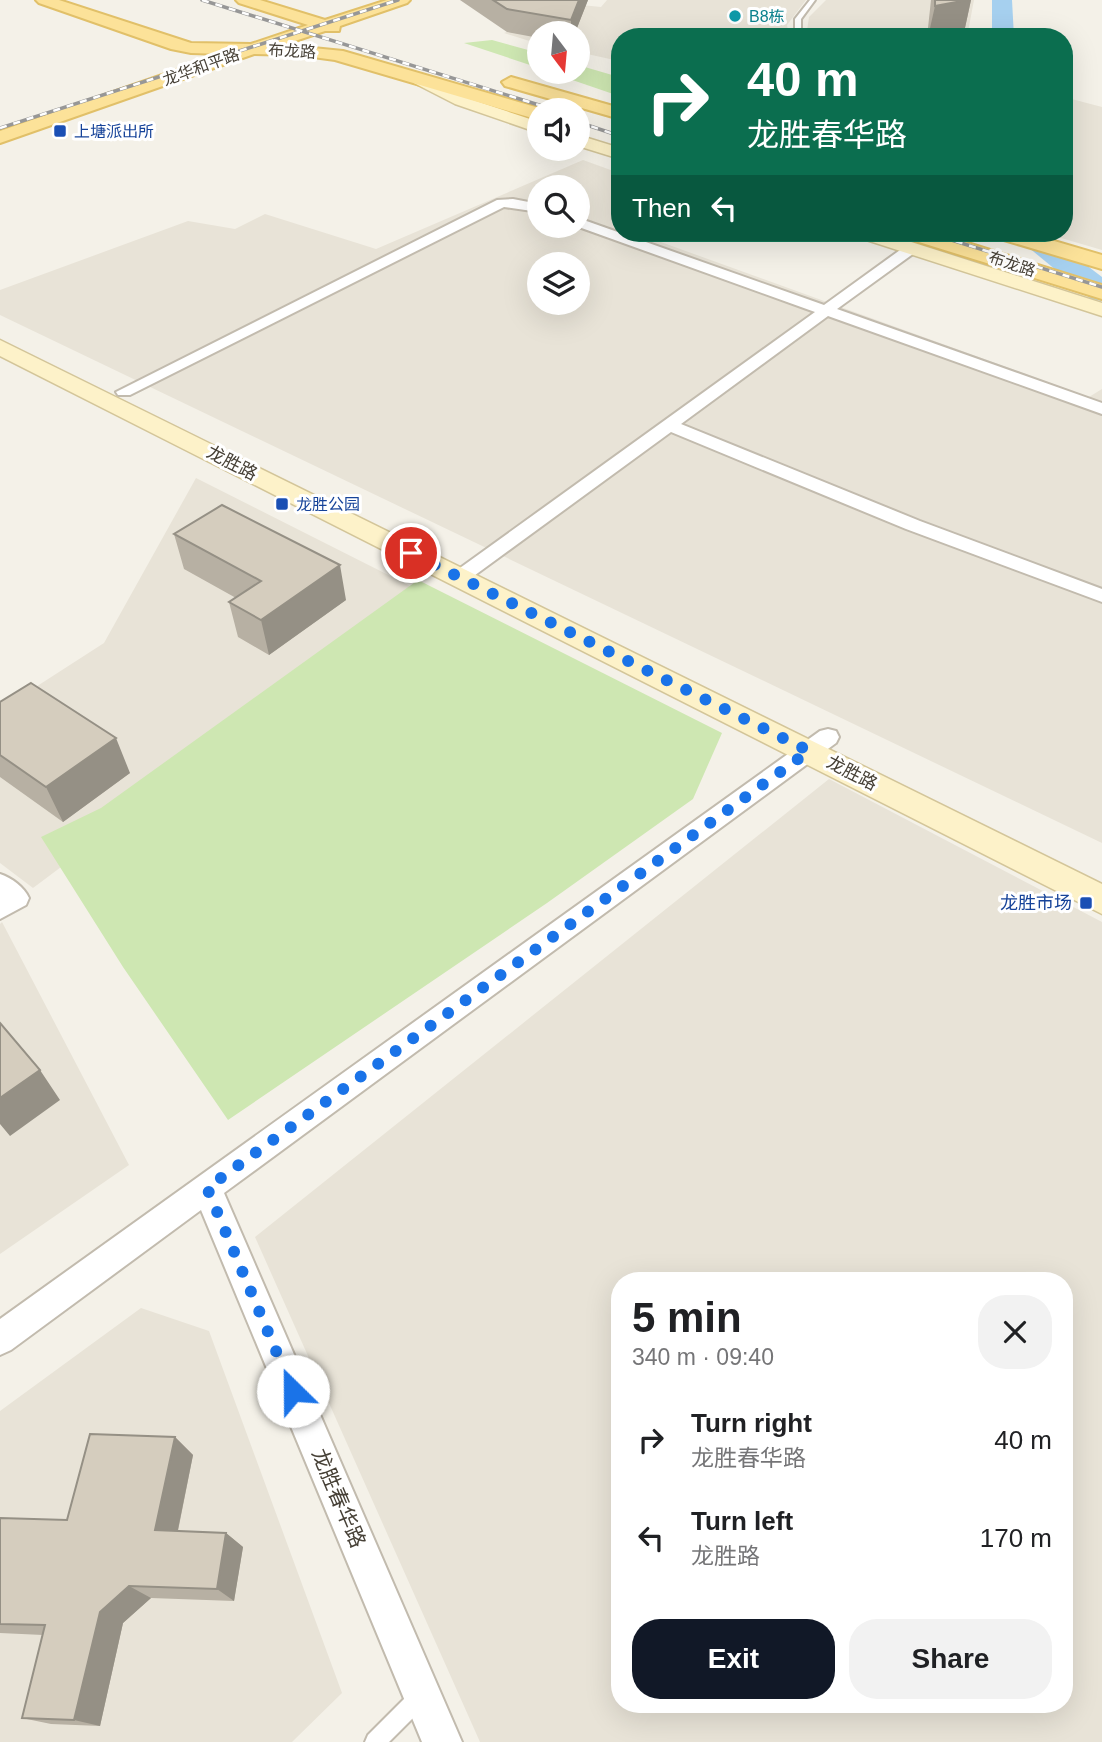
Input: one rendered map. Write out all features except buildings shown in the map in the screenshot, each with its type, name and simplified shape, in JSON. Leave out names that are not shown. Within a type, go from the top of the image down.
[{"type":"main road","points":[[44,0],[177,45],[204,57],[326,53]]},
{"type":"main road","name":"龙华和平路","points":[[0,137],[301,16],[353,0]]},
{"type":"main road","name":"龙华和平路","points":[[49,101],[158,61],[250,50],[402,0]]},
{"type":"main road","points":[[249,1],[315,4]]},
{"type":"main road","name":"布龙路","points":[[249,1],[358,32],[364,19],[377,8]]},
{"type":"main road","points":[[139,32],[153,45],[158,61]]},
{"type":"main road","name":"布龙路","points":[[250,50],[326,53],[527,111]]},
{"type":"main road","points":[[491,76],[611,111]]},
{"type":"main road","points":[[421,80],[461,101],[527,124]]},
{"type":"main road","points":[[590,130],[611,136]]},
{"type":"main road","points":[[590,144],[611,151]]},
{"type":"main road","points":[[916,242],[1102,310]]},
{"type":"main road","name":"布龙路","points":[[917,242],[1102,292]]},
{"type":"main road","points":[[1035,242],[1102,262]]},
{"type":"main road","name":"龙胜路","points":[[0,332],[124,392],[468,571]]},
{"type":"main road","name":"龙胜路","points":[[0,347],[468,571],[818,744],[1102,873]]},
{"type":"main road","name":"龙胜路","points":[[818,744],[1102,900]]},
{"type":"street","points":[[124,392],[502,203],[527,205]]},
{"type":"street","points":[[590,226],[611,233]]},
{"type":"street","points":[[635,242],[1102,409]]},
{"type":"street","points":[[468,571],[828,309],[912,242]]},
{"type":"street","points":[[669,425],[913,525],[1102,596]]},
{"type":"street","points":[[0,1339],[818,744]]},
{"type":"street","points":[[0,884],[17,898],[0,909]]},
{"type":"street","name":"龙胜春华路","points":[[207,1188],[442,1742]]},
{"type":"lane","points":[[798,28],[798,19],[813,0]]},
{"type":"lane","points":[[375,1742],[422,1694]]},
{"type":"shaded area","points":[[607,0],[806,0],[788,28],[611,28],[611,59],[590,55],[590,21],[532,21],[572,4],[601,7]]},
{"type":"shaded area","points":[[826,0],[974,0],[969,28],[807,28],[809,17]]},
{"type":"shaded area","points":[[527,23],[527,40],[504,33]]},
{"type":"shaded area","points":[[1073,99],[1102,107],[1102,250],[1073,242]]},
{"type":"shaded area","points":[[586,161],[611,170],[611,242],[661,242],[1089,397],[1102,389],[1102,843],[0,315],[0,290],[188,221],[235,229],[265,214],[376,249],[527,184],[527,238],[590,238],[590,175],[548,175]]},
{"type":"shaded area","points":[[196,478],[426,594],[33,888],[0,863],[0,710],[104,643]]},
{"type":"shaded area","points":[[829,779],[1102,922],[1102,1742],[480,1742],[255,1237]]},
{"type":"shaded area","points":[[2,922],[129,1165],[0,1254],[0,924]]},
{"type":"shaded area","points":[[141,1308],[209,1331],[342,1693],[292,1742],[0,1742],[0,1411]]},
{"type":"green space","points":[[492,40],[527,50],[527,64],[464,43]]},
{"type":"green space","points":[[590,69],[611,75],[611,93],[584,84],[590,84]]},
{"type":"green space","points":[[418,580],[722,733],[693,799],[547,903],[228,1120],[123,967],[41,837],[101,808]]},
{"type":"waterway","points":[[1002,0],[1003,28]]},
{"type":"waterway","points":[[1038,242],[1102,292]]},
{"type":"railway","points":[[202,0],[302,31]]},
{"type":"railway","points":[[302,31],[398,0]]},
{"type":"railway","points":[[0,128],[302,31]]},
{"type":"railway","points":[[302,31],[527,101]]},
{"type":"railway","points":[[590,126],[611,133]]},
{"type":"railway","points":[[958,242],[1102,287]]},
{"type":"place","name":"B8栋","points":[[735,16]]},
{"type":"place","name":"上塘派出所","points":[[60,131]]},
{"type":"place","name":"龙胜公园","points":[[282,504]]},
{"type":"place","name":"龙胜市场","points":[[1086,903]]},
{"type":"route","points":[[293,1391],[207,1188],[809,751],[411,553]]}]
